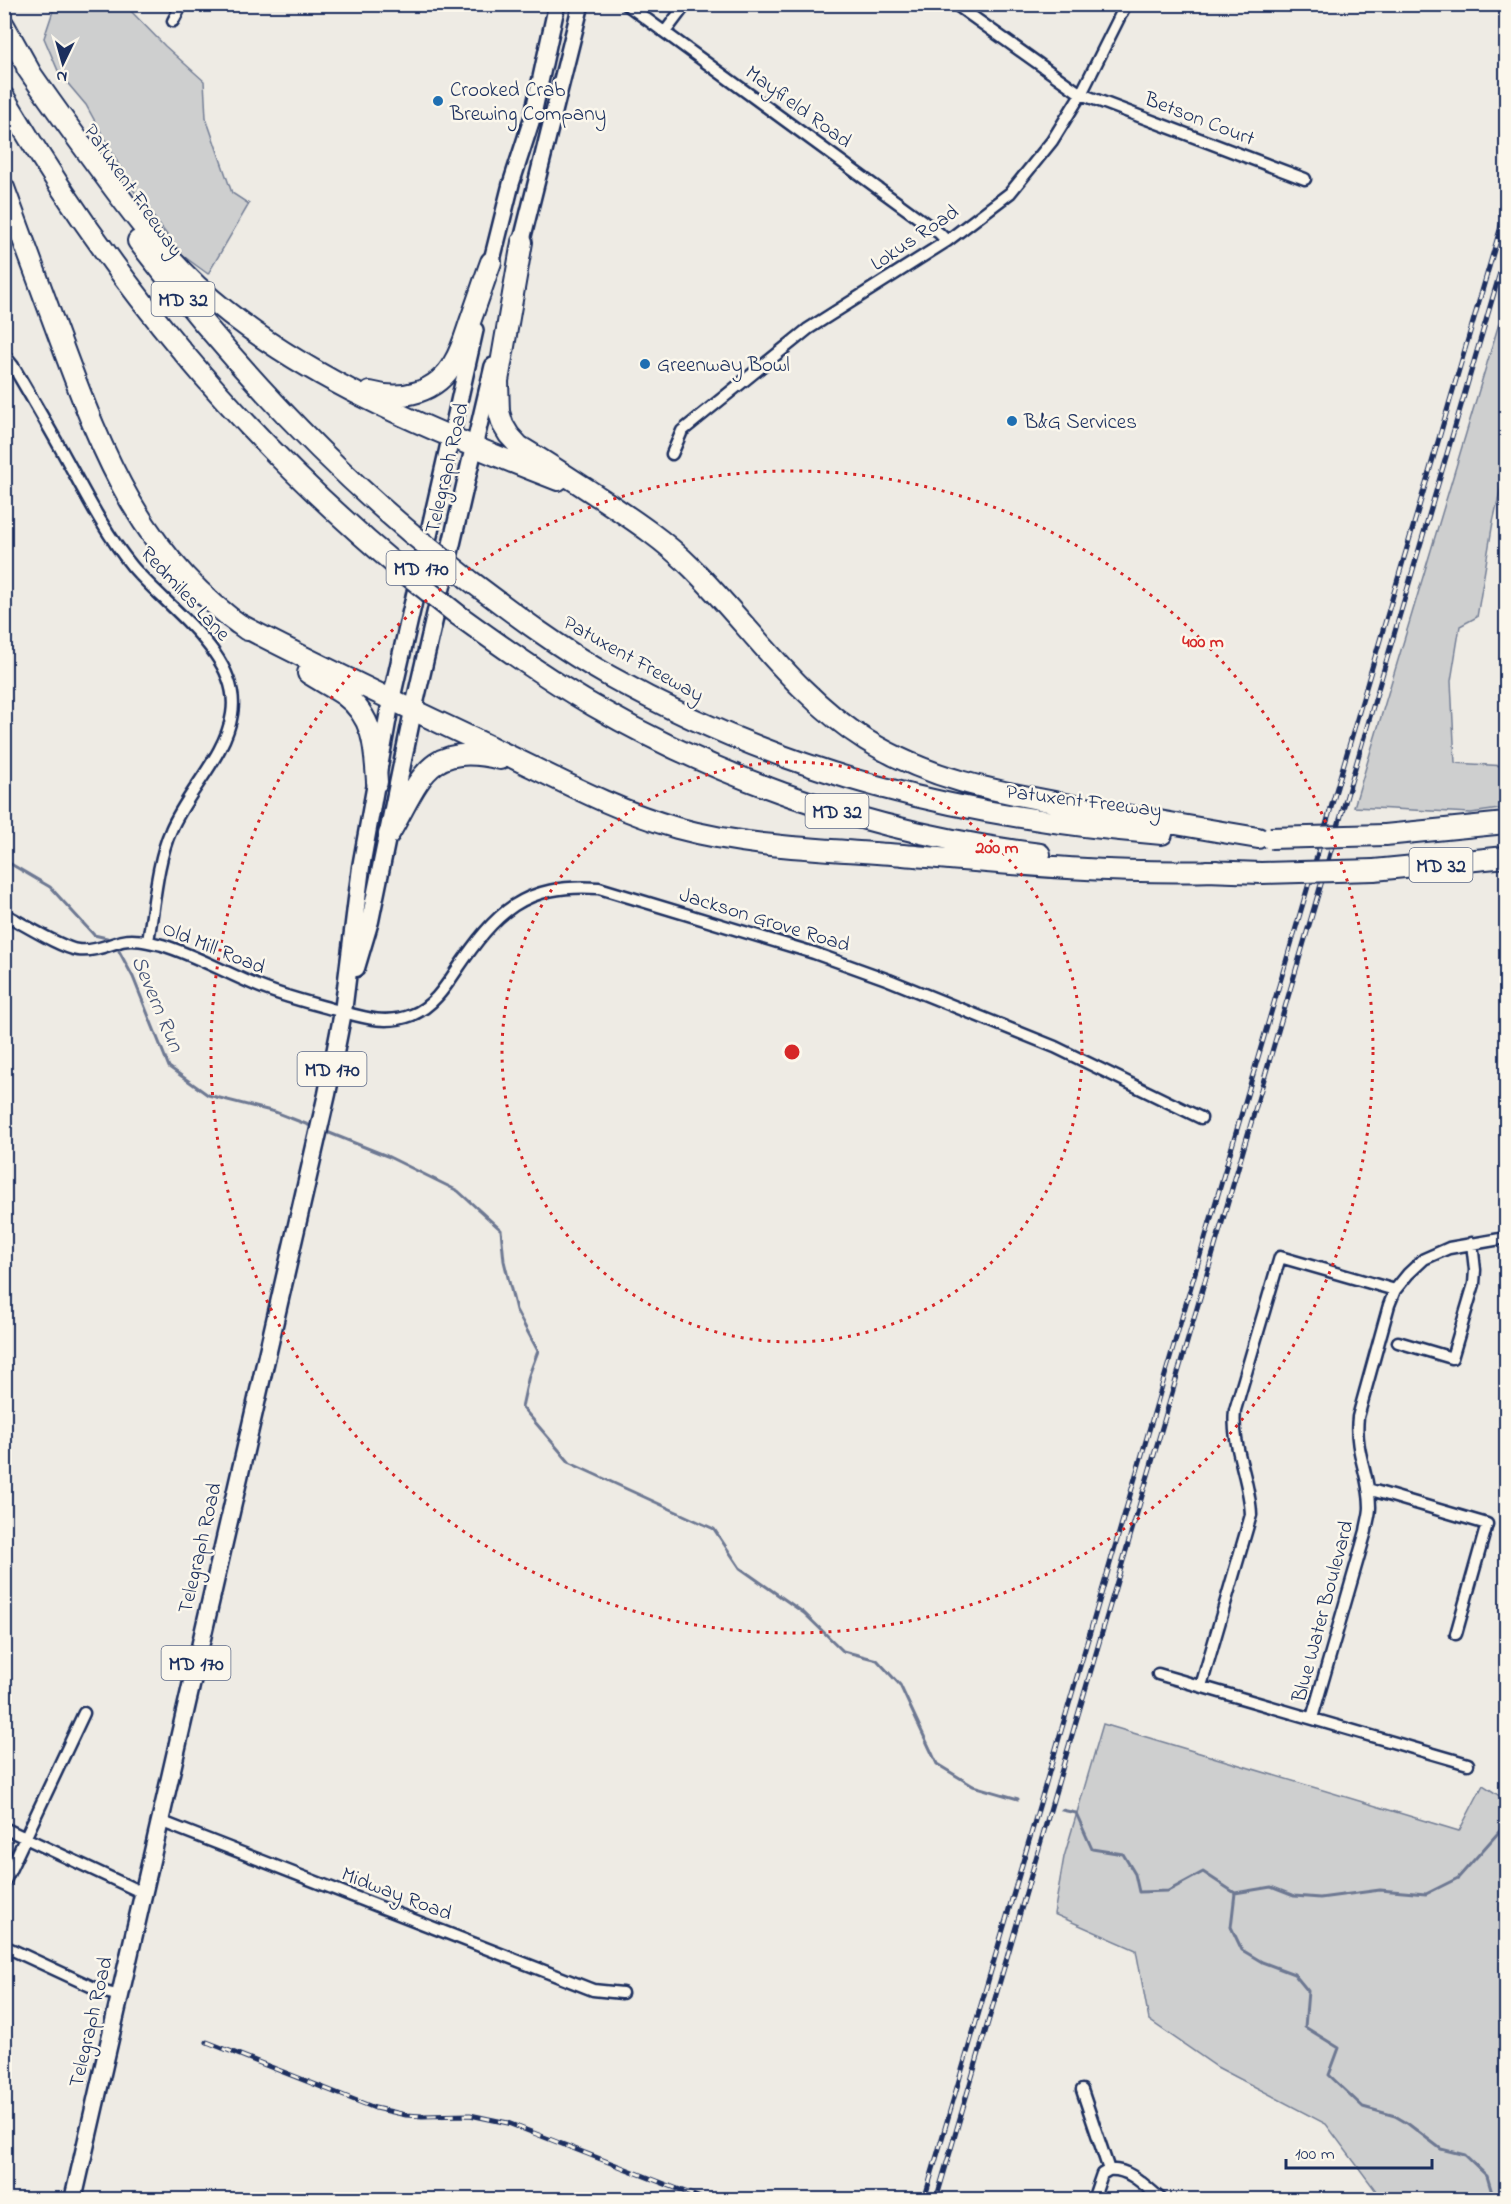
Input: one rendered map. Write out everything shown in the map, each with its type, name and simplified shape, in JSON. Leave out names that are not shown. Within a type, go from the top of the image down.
[{"type":"highway","name":"Patuxent Freeway","points":[[4,25],[59,122],[127,226],[180,296],[228,353],[304,434],[360,489],[412,534],[519,618],[608,675],[663,705],[777,755],[848,780],[926,799],[1037,820],[1164,834],[1264,838],[1385,835],[1506,823]]},
{"type":"highway","points":[[27,68],[136,219],[166,255],[225,309],[266,339],[331,378],[391,410],[610,504]]},
{"type":"highway","name":"MD 32","points":[[4,97],[32,144],[102,249],[153,317],[243,422],[287,467],[340,517],[404,572],[503,648],[594,706],[708,764],[778,792],[841,813],[909,831],[1104,863],[1261,873],[1374,870],[1506,857]]},
{"type":"highway","points":[[4,188],[93,427],[117,479],[149,531],[173,562],[215,606],[310,674],[344,694],[357,706],[371,730],[375,745],[377,782]]},
{"type":"highway","points":[[522,242],[498,381],[499,412],[509,435],[519,446],[647,529],[692,568],[813,698],[840,722],[886,751],[941,776],[987,789],[1164,823],[1264,838]]},
{"type":"highway","points":[[331,378],[381,395],[394,396],[407,396],[434,385],[447,373],[455,361],[491,262]]},
{"type":"highway","points":[[237,623],[315,664],[605,803],[639,816],[702,834],[755,843],[1103,871],[1161,873],[1217,871]]},
{"type":"highway","points":[[389,834],[418,781],[432,765],[444,758],[473,754],[529,767]]},
{"type":"main road","name":"Telegraph Road","points":[[73,2199],[322,1115],[343,1012],[361,867],[391,700],[491,262],[511,184],[532,119],[558,4]]},
{"type":"main road","name":"Telegraph Road","points":[[343,1012],[370,921],[413,711],[522,242],[581,4]]},
{"type":"street","points":[[173,21],[182,4]]},
{"type":"street","name":"Mayfield Road","points":[[626,4],[947,241]]},
{"type":"street","points":[[665,32],[686,4]]},
{"type":"street","name":"Betson Court","points":[[955,4],[1081,94],[1305,179]]},
{"type":"street","name":"Lokus Road","points":[[672,454],[682,430],[808,330],[947,241],[1010,193],[1052,141],[1081,94],[1126,4]]},
{"type":"street","name":"Redmiles Lane","points":[[4,355],[13,366],[110,536],[131,565],[220,659],[231,681],[233,705],[230,726],[171,830],[164,850],[148,942]]},
{"type":"street","name":"Jackson Grove Road","points":[[343,1012],[386,1021],[413,1014],[428,1006],[439,995],[477,941],[504,912],[525,899],[544,892],[572,888],[599,888],[814,953],[889,980],[1054,1047],[1201,1118]]},
{"type":"street","name":"Old Mill Road","points":[[4,914],[77,950],[94,949],[124,941],[148,942],[183,952],[260,987],[343,1012]]},
{"type":"street","name":"Blue Water Boulevard","points":[[1312,1719],[1366,1531],[1370,1508],[1356,1435],[1358,1417],[1395,1290],[1424,1259],[1449,1248],[1506,1238]]},
{"type":"street","points":[[1398,1342],[1452,1358],[1474,1284],[1472,1243]]},
{"type":"street","points":[[1201,1686],[1251,1515],[1251,1503],[1236,1443],[1235,1410],[1280,1257],[1395,1290]]},
{"type":"street","points":[[1368,1489],[1487,1524],[1456,1634]]},
{"type":"street","points":[[1158,1674],[1468,1764]]},
{"type":"street","points":[[4,1883],[84,1713]]},
{"type":"street","name":"Midway Road","points":[[160,1821],[593,1990],[622,1993]]},
{"type":"street","points":[[4,1828],[144,1893]]},
{"type":"street","points":[[4,1946],[101,1991],[120,1995]]},
{"type":"street","points":[[1082,2090],[1109,2170]]},
{"type":"street","points":[[1093,2199],[1102,2174],[1117,2169],[1126,2172],[1162,2199]]},
{"type":"shaded area","points":[[55,5],[125,5],[165,46],[204,81],[206,118],[232,193],[249,204],[208,274],[182,255],[131,187],[86,105],[59,73],[44,38]]},
{"type":"shaded area","points":[[1506,300],[1506,465],[1493,522],[1477,617],[1460,626],[1451,681],[1455,763],[1506,766],[1506,808],[1471,813],[1354,807]]},
{"type":"shaded area","points":[[1103,1724],[1459,1831],[1483,1785],[1506,1800],[1506,2199],[1382,2199],[1326,2124],[1217,2067],[1149,2020],[1136,1950],[1054,1914],[1064,1857]]},
{"type":"waterway","name":"Severn Run","points":[[4,860],[50,887],[94,935],[107,938]]},
{"type":"waterway","points":[[119,951],[133,977],[169,1067],[208,1095],[275,1112],[311,1126]]},
{"type":"waterway","points":[[327,1132],[387,1156],[458,1191],[501,1230],[504,1261],[516,1310],[538,1351],[529,1375],[522,1407],[570,1463],[714,1529],[740,1568],[804,1613],[843,1651],[877,1660],[900,1685],[937,1764],[973,1786],[1018,1799]]},
{"type":"waterway","points":[[1062,1810],[1076,1813],[1092,1849],[1123,1854],[1135,1874],[1139,1892],[1168,1891],[1203,1872],[1235,1893],[1271,1887],[1294,1896],[1320,1898],[1380,1890],[1426,1894],[1458,1878],[1506,1824]]},
{"type":"waterway","points":[[1235,1893],[1231,1927],[1242,1950],[1262,1962],[1294,1974],[1308,1991],[1305,2027],[1339,2048],[1329,2075],[1363,2107],[1395,2116],[1441,2149],[1465,2155],[1487,2176],[1494,2200]]},
{"type":"railway","points":[[924,2200],[1506,209]]},
{"type":"railway","points":[[936,2200],[1506,252]]},
{"type":"railway","points":[[207,2042],[375,2108],[406,2115],[470,2115],[508,2123],[706,2200]]},
{"type":"place","name":"Crooked Crab Brewing Company","points":[[438,101]]},
{"type":"place","name":"Greenway Bowl","points":[[645,364]]},
{"type":"place","name":"B&G Services","points":[[1012,421]]}]
